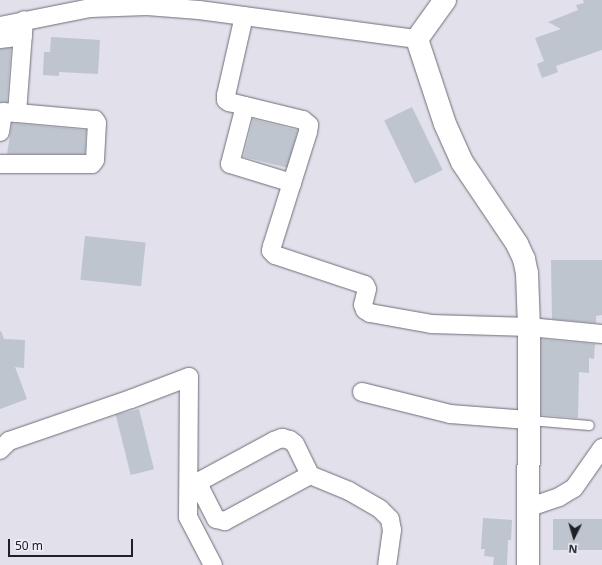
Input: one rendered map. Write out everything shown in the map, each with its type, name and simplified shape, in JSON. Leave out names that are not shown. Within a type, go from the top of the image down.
[{"type":"street","points":[[416,39],[445,0]]},
{"type":"street","points":[[0,39],[24,28],[90,8],[140,6],[199,10],[416,39]]},
{"type":"street","points":[[244,16],[226,95],[229,102],[303,120],[308,125],[308,132],[271,251],[275,255],[366,285],[367,289],[363,305],[365,310],[370,313],[431,324],[529,327],[602,334]]},
{"type":"street","points":[[0,26],[24,28]]},
{"type":"street","points":[[17,113],[24,28]]},
{"type":"street","points":[[416,39],[445,124],[462,162],[517,244],[524,259],[527,273],[529,327],[528,420],[530,506],[528,565]]},
{"type":"street","points":[[246,106],[230,164],[292,183]]},
{"type":"street","points":[[0,132],[3,112],[96,120],[97,123],[95,160],[92,164],[0,164]]},
{"type":"street","points":[[0,450],[9,441],[132,400],[189,377],[188,517],[213,565]]},
{"type":"street","points":[[362,392],[450,414],[528,420]]},
{"type":"street","points":[[310,475],[225,521],[216,519],[200,488],[202,480],[274,441],[282,438],[290,440],[294,444],[310,475],[349,491],[380,509],[390,518],[392,530],[387,565]]},
{"type":"street","points":[[530,506],[559,497],[574,488],[602,448]]},
{"type":"lane","points":[[528,420],[589,425]]},
{"type":"building","points":[[583,0],[602,0],[602,50],[556,66],[558,72],[542,78],[537,64],[544,61],[535,38],[561,29],[548,22],[578,10],[576,5],[584,3]]},
{"type":"building","points":[[51,37],[100,40],[98,74],[59,72],[59,76],[43,75],[44,52],[50,52]]},
{"type":"building","points":[[11,48],[7,102],[0,102],[0,49]]},
{"type":"building","points":[[412,107],[443,170],[415,184],[384,121]]},
{"type":"building","points":[[253,119],[298,130],[288,168],[244,157]]},
{"type":"building","points":[[12,123],[86,130],[85,154],[7,154]]},
{"type":"building","points":[[85,236],[146,242],[141,286],[80,280]]},
{"type":"building","points":[[551,260],[602,260],[602,315],[596,316],[596,323],[552,319]]},
{"type":"building","points":[[1,331],[4,339],[25,340],[24,368],[15,367],[27,399],[0,409],[0,332]]},
{"type":"building","points":[[541,339],[595,344],[594,359],[589,358],[589,373],[579,372],[578,418],[541,415]]},
{"type":"building","points":[[139,409],[154,469],[131,475],[116,415]]},
{"type":"building","points":[[483,518],[512,520],[511,540],[508,540],[507,565],[493,565],[494,557],[484,556],[485,549],[481,549]]},
{"type":"building","points":[[553,519],[602,519],[602,550],[553,550]]}]
